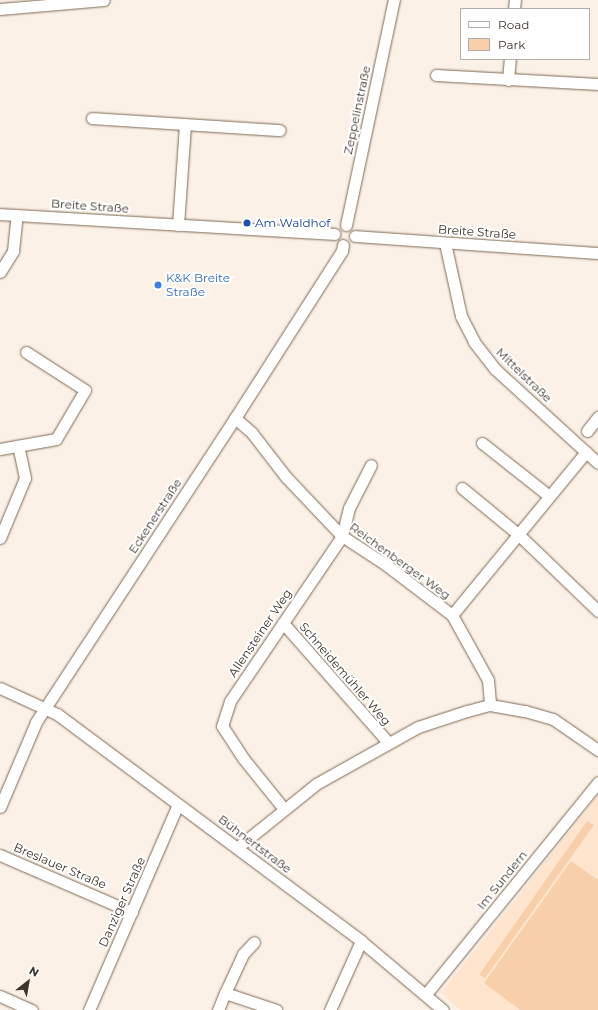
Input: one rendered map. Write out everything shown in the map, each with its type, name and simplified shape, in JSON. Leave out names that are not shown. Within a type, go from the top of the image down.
[{"type":"street","points":[[0,9],[104,0]]},
{"type":"street","name":"Zeppelinstraße","points":[[346,225],[394,0]]},
{"type":"street","points":[[508,80],[510,60]]},
{"type":"street","points":[[436,75],[598,84]]},
{"type":"street","points":[[92,118],[186,126],[280,130]]},
{"type":"street","points":[[178,225],[186,126]]},
{"type":"street","name":"Breite Straße","points":[[0,214],[334,234]]},
{"type":"street","points":[[0,272],[13,251],[17,215]]},
{"type":"street","points":[[346,225],[353,229],[355,236],[351,243],[342,245],[336,241],[334,234],[338,227],[346,225]]},
{"type":"street","name":"Breite Straße","points":[[355,236],[598,253]]},
{"type":"street","name":"Mittelstraße","points":[[445,243],[461,316],[474,342],[495,368],[598,463]]},
{"type":"street","name":"Eckenerstraße","points":[[0,807],[36,722],[342,252],[342,245]]},
{"type":"street","points":[[0,449],[56,439],[85,390],[26,352]]},
{"type":"street","points":[[587,431],[598,417]]},
{"type":"street","name":"Reichenberger Weg","points":[[235,418],[252,433],[286,477],[342,536],[385,564],[452,615],[488,680],[490,705]]},
{"type":"street","points":[[482,443],[549,496]]},
{"type":"street","points":[[0,538],[25,478],[18,446]]},
{"type":"street","points":[[452,615],[586,452]]},
{"type":"street","name":"Allensteiner Weg","points":[[284,809],[243,758],[222,726],[230,701],[342,536],[349,508],[371,465]]},
{"type":"street","points":[[462,488],[518,534],[598,611]]},
{"type":"street","name":"Schneidemühler Weg","points":[[283,623],[388,742]]},
{"type":"street","name":"Bühnertstraße","points":[[0,688],[45,708],[238,847],[361,941],[426,994],[439,1008]]},
{"type":"street","name":"Schneidemühler Weg","points":[[238,847],[316,784],[388,742],[433,721],[490,705],[525,711],[553,719],[598,750]]},
{"type":"street","name":"Im Sundern","points":[[426,994],[598,782]]},
{"type":"street","name":"Danziger Straße","points":[[89,1010],[178,804]]},
{"type":"street","name":"Breslauer Straße","points":[[0,855],[132,912]]},
{"type":"street","points":[[330,1010],[361,941]]},
{"type":"street","points":[[218,1010],[243,954],[254,942]]},
{"type":"street","points":[[225,993],[276,1010]]},
{"type":"street","points":[[0,996],[32,1010]]},
{"type":"shaded area","points":[[598,795],[598,1010],[460,1010],[441,993]]},
{"type":"green space","points":[[587,821],[594,825],[485,978],[479,975]]},
{"type":"green space","points":[[571,861],[598,880],[598,1010],[520,1010],[484,983]]},
{"type":"place","name":"Am Waldhof","points":[[247,223]]},
{"type":"place","name":"K&K Breite Straße","points":[[158,285]]}]
